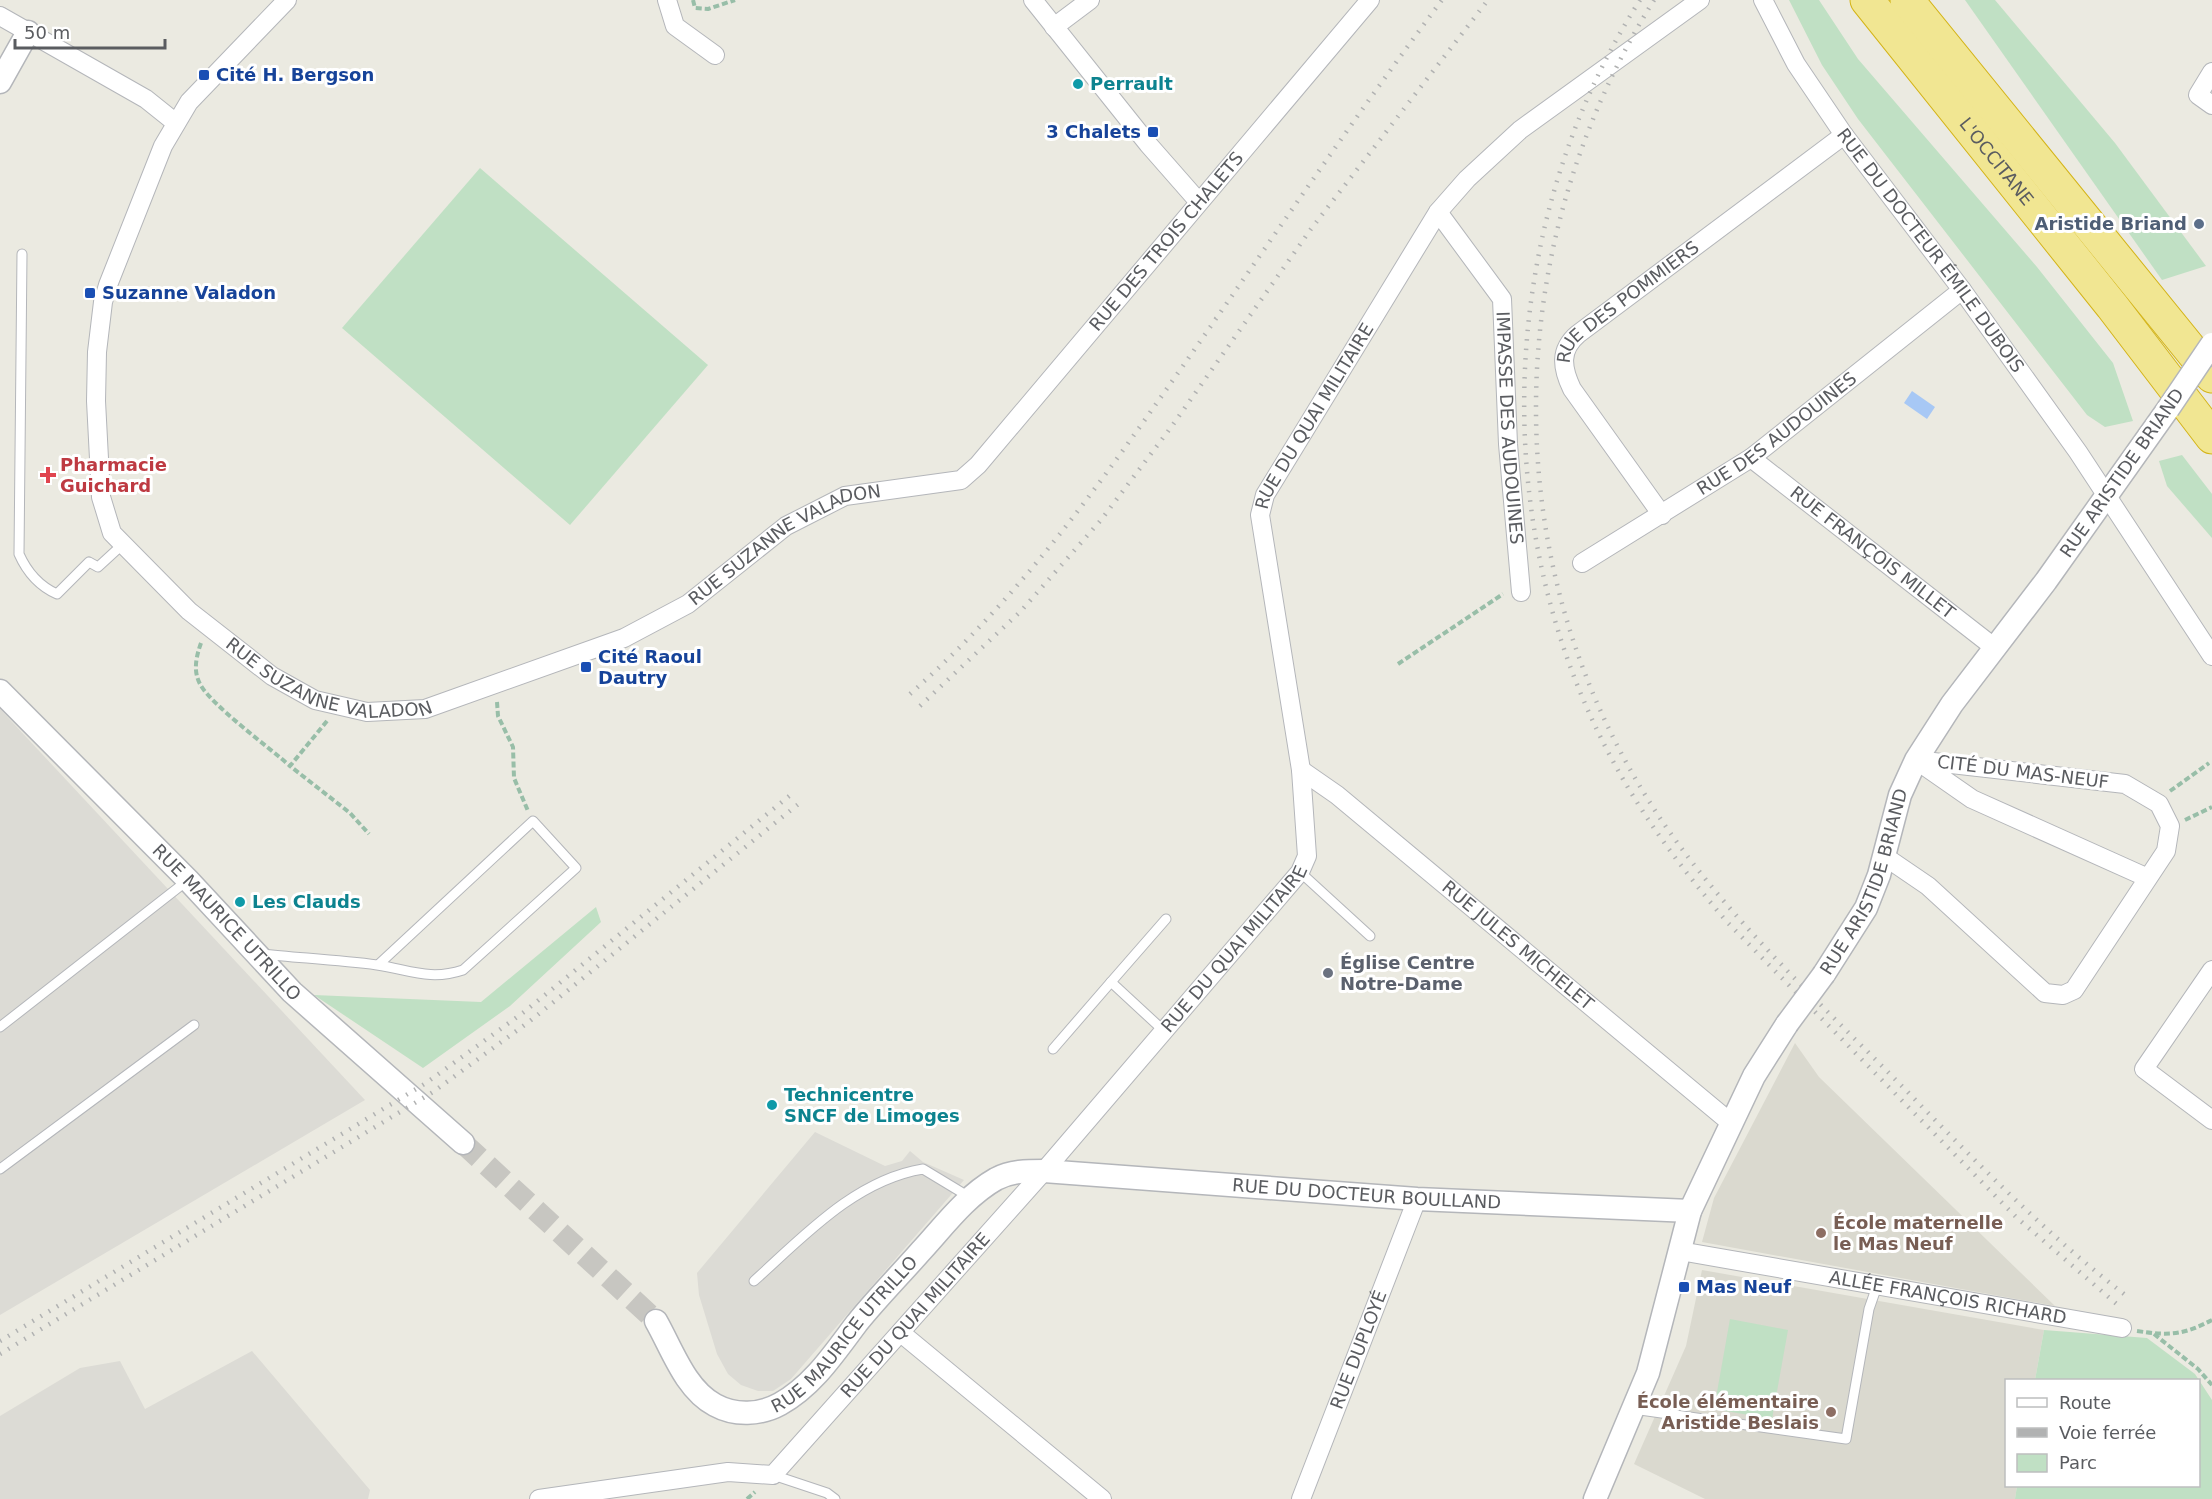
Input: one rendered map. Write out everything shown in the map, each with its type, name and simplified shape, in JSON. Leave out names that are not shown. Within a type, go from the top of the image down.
[{"type":"highway","name":"L'OCCITANE","points":[[1867,0],[2112,306],[2212,438]]},
{"type":"highway","name":"L'OCCITANE","points":[[1907,0],[2212,376]]},
{"type":"street","name":"RUE SUZANNE VALADON","points":[[287,0],[189,102],[163,146],[122,244],[103,302],[97,352],[96,401],[101,497],[112,533],[189,611],[272,676],[315,700],[340,706],[367,712],[425,710],[624,638],[688,604],[786,526],[845,496],[961,480]]},
{"type":"street","points":[[667,0],[675,26],[715,55]]},
{"type":"street","points":[[1033,0],[1148,144],[1198,201]]},
{"type":"street","points":[[1054,27],[1090,0]]},
{"type":"street","name":"RUE DES TROIS CHALETS","points":[[961,480],[978,465],[1198,201],[1370,0]]},
{"type":"street","name":"RUE DU QUAI MILITAIRE","points":[[773,1475],[1044,1171],[1300,872],[1307,855],[1301,770],[1260,516],[1265,495],[1438,212],[1467,179],[1520,130],[1700,0]]},
{"type":"street","name":"RUE DU DOCTEUR ÉMILE DUBOIS","points":[[1763,0],[1796,64],[1844,135],[1962,290],[2106,494],[2212,656]]},
{"type":"street","points":[[0,16],[147,99],[176,123]]},
{"type":"street","points":[[0,82],[28,32]]},
{"type":"street","points":[[2212,72],[2198,95],[2212,105]]},
{"type":"street","name":"RUE DES POMMIERS","points":[[1662,515],[1572,389],[1565,375],[1565,349],[1578,333],[1844,135]]},
{"type":"street","name":"IMPASSE DES AUDOUINES","points":[[1438,212],[1502,299],[1508,444],[1521,592]]},
{"type":"street","name":"RUE DES AUDOUINES","points":[[1582,563],[1751,458],[1962,290]]},
{"type":"street","name":"RUE ARISTIDE BRIAND","points":[[1595,1499],[1648,1373],[1690,1211],[1764,1059],[1786,1024],[1824,974],[1866,908],[1884,856],[1900,795],[1916,760],[1952,704],[2046,581],[2168,410],[2212,344]]},
{"type":"street","name":"RUE FRANÇOIS MILLET","points":[[1751,458],[1995,648]]},
{"type":"street","name":"RUE MAURICE UTRILLO","points":[[0,691],[188,880],[292,992],[463,1143]]},
{"type":"street","name":"CITÉ DU MAS-NEUF","points":[[1916,760],[2125,784],[2159,804],[2170,826]]},
{"type":"street","name":"CITÉ DU MAS-NEUF","points":[[1916,760],[1972,800],[2148,878]]},
{"type":"street","name":"RUE JULES MICHELET","points":[[1301,770],[1337,795],[1731,1123]]},
{"type":"street","points":[[1884,856],[1928,886],[2044,993],[2063,995],[2074,990],[2166,851],[2170,826]]},
{"type":"street","points":[[2212,970],[2144,1070],[2212,1120]]},
{"type":"street","name":"RUE MAURICE UTRILLO","points":[[656,1320],[691,1384],[702,1396],[714,1405],[733,1412],[764,1411],[795,1394],[819,1373],[865,1313],[970,1198],[996,1179],[1017,1171],[1044,1171]]},
{"type":"street","name":"RUE DU DOCTEUR BOULLAND","points":[[1044,1171],[1417,1199],[1690,1211]]},
{"type":"street","name":"RUE DUPLOYÉ","points":[[1301,1499],[1417,1199]]},
{"type":"street","name":"ALLÉE FRANÇOIS RICHARD","points":[[1680,1251],[2122,1328]]},
{"type":"street","points":[[901,1332],[1102,1499]]},
{"type":"street","points":[[538,1499],[728,1472],[773,1475]]},
{"type":"lane","points":[[22,254],[19,554],[26,569],[44,588],[57,594],[89,562],[98,567],[122,545]]},
{"type":"lane","points":[[256,954],[378,965],[430,976],[463,970],[576,868],[533,821],[378,965]]},
{"type":"lane","points":[[1300,872],[1370,936]]},
{"type":"lane","points":[[0,1027],[188,880]]},
{"type":"lane","points":[[1053,1049],[1166,919]]},
{"type":"lane","points":[[1111,982],[1164,1031]]},
{"type":"lane","points":[[0,1169],[194,1024]]},
{"type":"lane","points":[[754,1281],[827,1214],[899,1173],[923,1169],[970,1198]]},
{"type":"lane","points":[[1633,1409],[1846,1439],[1869,1309],[1877,1286]]},
{"type":"lane","points":[[773,1475],[827,1492],[835,1499]]},
{"type":"path","points":[[693,0],[695,8],[708,9],[735,0]]},
{"type":"path","points":[[1398,664],[1498,596],[1521,592]]},
{"type":"path","points":[[202,640],[195,671],[200,685],[213,700],[290,766],[350,813],[369,834]]},
{"type":"path","points":[[493,687],[498,716],[513,747],[514,778],[533,821]]},
{"type":"path","points":[[290,766],[340,706]]},
{"type":"path","points":[[2155,802],[2209,763]]},
{"type":"path","points":[[2170,826],[2212,807]]},
{"type":"path","points":[[2122,1328],[2173,1335],[2188,1332],[2212,1320]]},
{"type":"path","points":[[2154,1334],[2198,1369],[2212,1385]]},
{"type":"shaded area","points":[[0,709],[365,1100],[0,1315]]},
{"type":"shaded area","points":[[1795,1043],[1819,1077],[2055,1306],[1702,1242],[1714,1198]]},
{"type":"shaded area","points":[[815,1132],[885,1166],[902,1161],[910,1151],[923,1162],[964,1180],[791,1379],[773,1391],[758,1391],[741,1385],[728,1374],[717,1354],[699,1295],[697,1273]]},
{"type":"shaded area","name":"École élémentaire Aristide Beslais","points":[[1702,1270],[2044,1330],[2035,1379],[2005,1379],[2005,1487],[2017,1487],[2015,1499],[1705,1499],[1634,1464],[1686,1346]]},
{"type":"shaded area","points":[[252,1351],[370,1490],[368,1499],[0,1499],[0,1416],[80,1368],[120,1361],[145,1409]]},
{"type":"green space","points":[[1789,0],[1819,0],[1858,59],[2037,267],[2113,363],[2133,421],[2105,427],[2087,415],[1858,119],[1822,65]]},
{"type":"green space","points":[[1965,0],[1995,0],[2115,143],[2206,266],[2162,280]]},
{"type":"green space","points":[[480,168],[708,365],[570,525],[342,328]]},
{"type":"green space","points":[[2182,455],[2212,494],[2212,538],[2167,486],[2159,461]]},
{"type":"green space","points":[[596,907],[601,922],[510,1006],[423,1068],[314,995],[481,1002]]},
{"type":"green space","points":[[1730,1319],[1788,1330],[1772,1419],[1714,1409]]},
{"type":"green space","points":[[2044,1330],[2147,1338],[2195,1374],[2198,1379],[2035,1379]]},
{"type":"green space","points":[[2200,1382],[2212,1400],[2212,1499],[2015,1499],[2017,1487],[2200,1487]]},
{"type":"water","points":[[1912,391],[1935,407],[1927,419],[1904,403]]},
{"type":"tunnel","points":[[463,1143],[656,1321]]},
{"type":"railway","points":[[910,694],[989,617],[1058,537],[1153,408],[1344,135],[1442,0]]},
{"type":"railway","points":[[920,706],[1021,611],[1101,520],[1172,426],[1311,229],[1488,0]]},
{"type":"railway","points":[[1640,0],[1593,86],[1558,177],[1536,272],[1525,368],[1527,466],[1540,562],[1567,656],[1605,746],[1631,793],[1676,859],[1727,922],[2016,1217],[2120,1307]]},
{"type":"railway","points":[[1654,0],[1602,98],[1565,200],[1543,306],[1536,414],[1544,521],[1568,626],[1608,727],[1664,824],[1714,890],[1769,952],[1974,1159],[2033,1217],[2128,1297]]},
{"type":"railway","points":[[0,1341],[426,1083],[524,1012],[793,793]]},
{"type":"railway","points":[[0,1354],[433,1092],[530,1021],[801,802]]},
{"type":"place","name":"Cité H. Bergson","points":[[204,75]]},
{"type":"place","name":"Perrault","points":[[1078,84]]},
{"type":"place","name":"3 Chalets","points":[[1153,132]]},
{"type":"place","name":"Aristide Briand","points":[[2199,224]]},
{"type":"place","name":"Suzanne Valadon","points":[[90,293]]},
{"type":"place","name":"Pharmacie Guichard","points":[[48,475]]},
{"type":"place","name":"Cité Raoul Dautry","points":[[586,667]]},
{"type":"place","name":"Les Clauds","points":[[240,902]]},
{"type":"place","name":"Église Centre Notre-Dame","points":[[1328,973]]},
{"type":"place","name":"Technicentre SNCF de Limoges","points":[[772,1105]]},
{"type":"place","name":"École maternelle le Mas Neuf","points":[[1821,1233]]},
{"type":"place","name":"Mas Neuf","points":[[1684,1287]]},
{"type":"place","name":"École élémentaire Aristide Beslais","points":[[1831,1412]]}]
